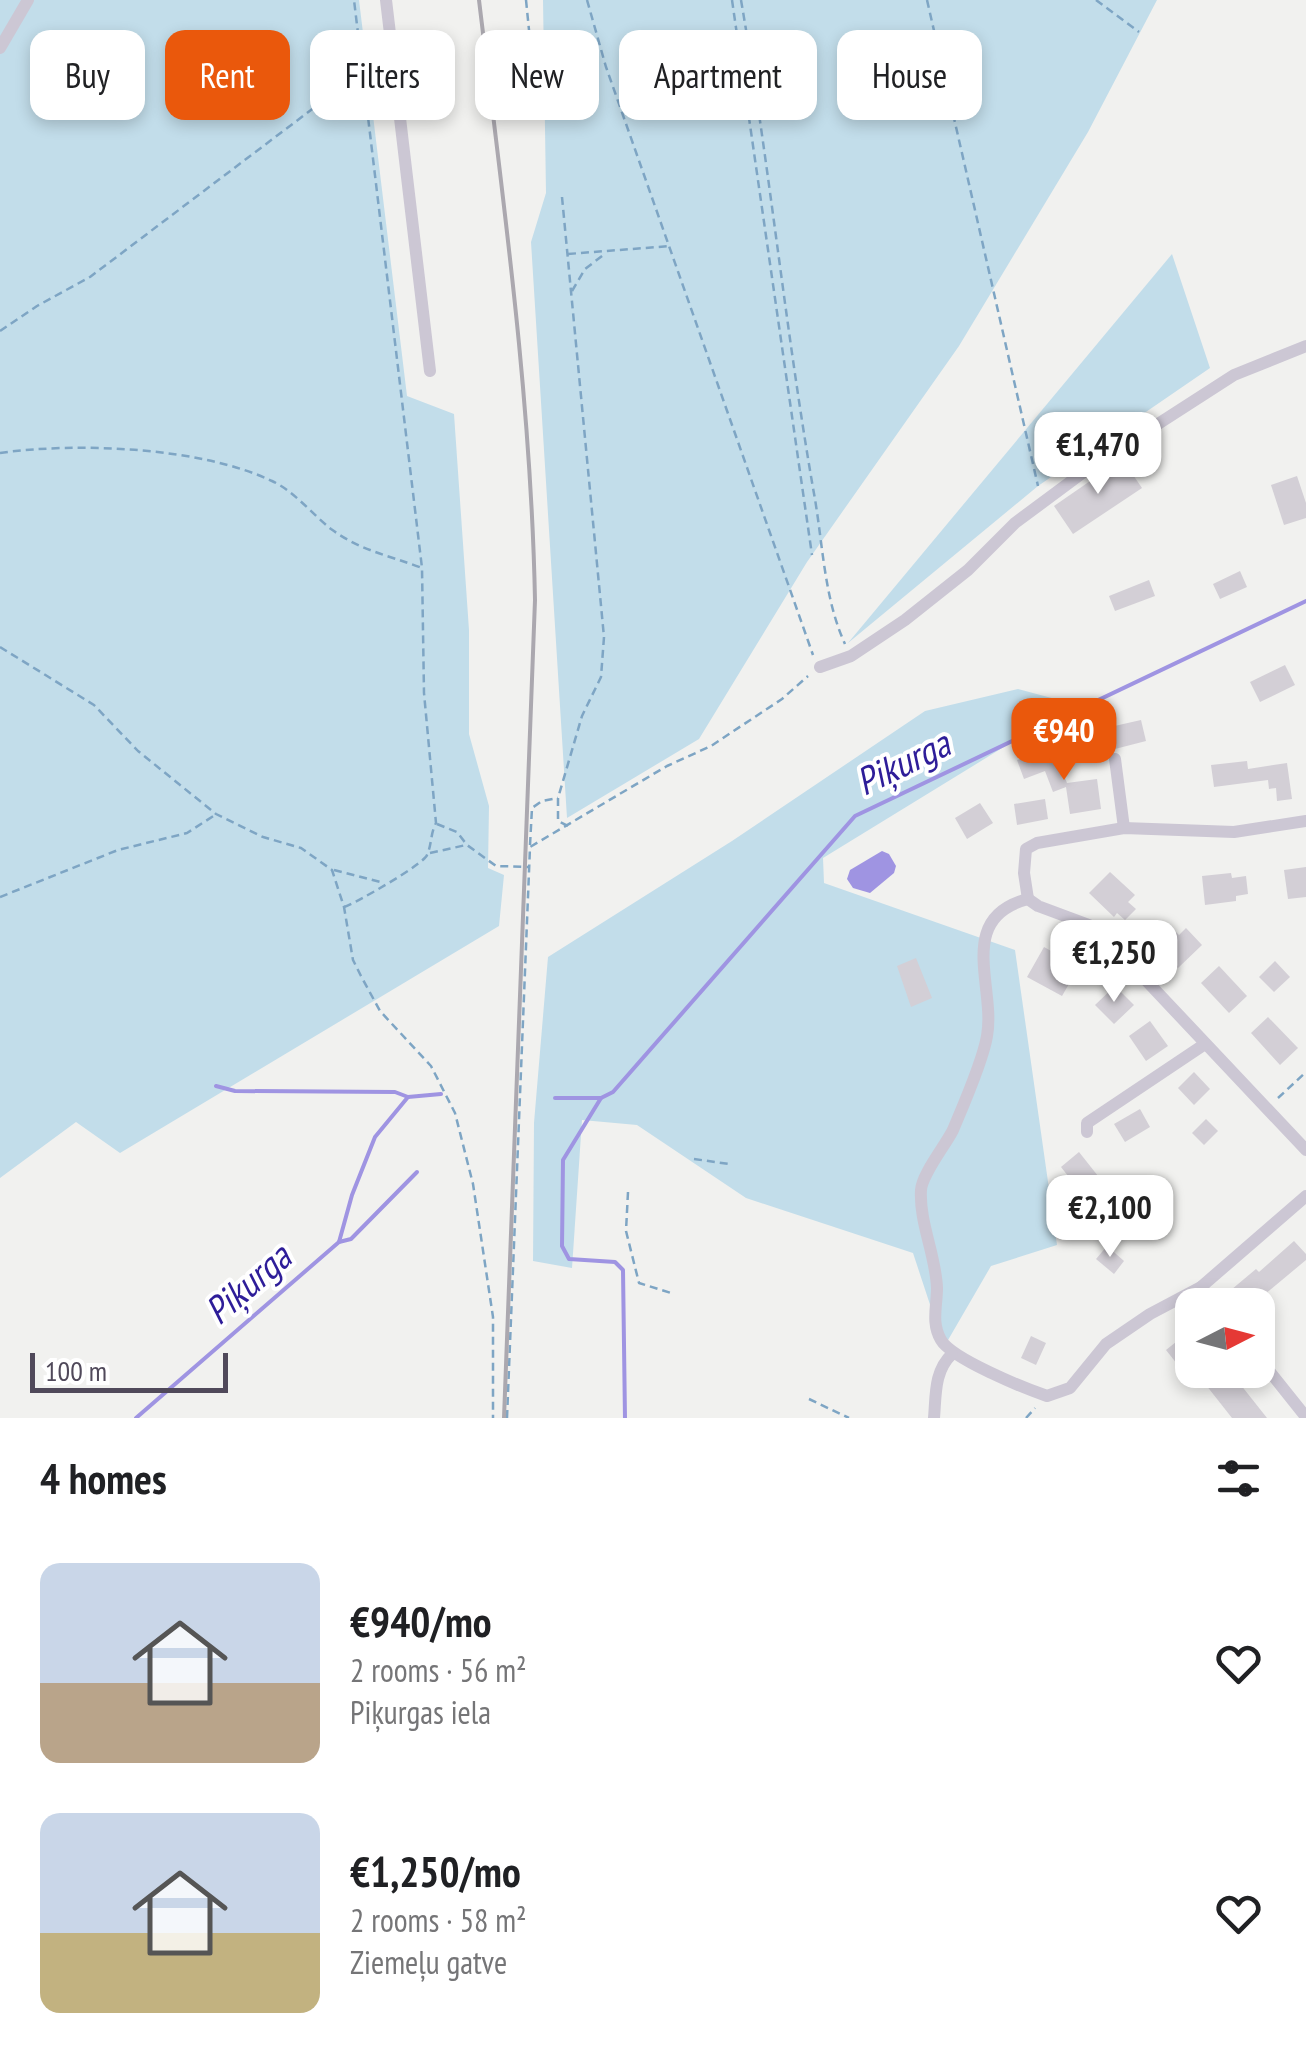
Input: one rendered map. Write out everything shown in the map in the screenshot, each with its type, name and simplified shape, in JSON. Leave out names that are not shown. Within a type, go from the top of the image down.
[{"type":"street","points":[[0,48],[28,0]]},
{"type":"street","points":[[386,0],[430,371]]},
{"type":"street","points":[[820,667],[850,656],[904,620],[955,580],[1015,524],[1085,470],[1234,375],[1306,346]]},
{"type":"street","points":[[1115,760],[1124,828]]},
{"type":"street","points":[[1306,822],[1234,832],[1124,828],[1038,843],[1026,849],[1024,873],[1028,899],[1090,925],[1306,1150]]},
{"type":"street","points":[[1028,899],[1010,905],[988,929],[982,950],[987,1037],[952,1130],[920,1188],[937,1286],[934,1319],[940,1338],[952,1354],[1047,1396],[1070,1388],[1106,1344],[1150,1314],[1201,1287],[1306,1196]]},
{"type":"street","points":[[1088,1132],[1086,1123],[1204,1044]]},
{"type":"street","points":[[934,1418],[938,1376],[943,1362],[952,1354]]},
{"type":"street","points":[[1275,1378],[1306,1417]]},
{"type":"path","points":[[354,0],[357,30]]},
{"type":"path","points":[[526,0],[529,30]]},
{"type":"path","points":[[530,847],[654,774],[712,746],[782,699],[820,667],[809,649],[606,67],[587,0]]},
{"type":"path","points":[[732,0],[812,555]]},
{"type":"path","points":[[741,0],[829,600],[850,656]]},
{"type":"path","points":[[927,0],[1038,486]]},
{"type":"path","points":[[1096,0],[1139,32]]},
{"type":"path","points":[[0,331],[90,276],[310,110]]},
{"type":"path","points":[[344,907],[420,866],[436,824],[424,693],[422,568],[368,120]]},
{"type":"path","points":[[562,197],[604,636],[601,676],[582,716],[558,798],[558,821],[569,826]]},
{"type":"path","points":[[566,254],[670,246]]},
{"type":"path","points":[[571,293],[585,269],[607,252]]},
{"type":"path","points":[[0,454],[42,448],[141,449],[236,468],[274,482],[332,530],[368,552],[422,568]]},
{"type":"path","points":[[0,647],[94,705],[138,751],[216,814],[263,837],[301,848],[332,870],[384,883]]},
{"type":"path","points":[[507,1418],[532,808],[558,798]]},
{"type":"path","points":[[0,896],[118,850],[187,832],[216,814]]},
{"type":"path","points":[[436,824],[457,832],[467,845],[496,866],[530,868]]},
{"type":"path","points":[[428,853],[467,845]]},
{"type":"path","points":[[332,870],[354,960],[370,994],[380,1011],[431,1066],[454,1113],[473,1184],[493,1317],[493,1418]]},
{"type":"path","points":[[1267,1109],[1306,1072]]},
{"type":"path","points":[[694,1159],[729,1164]]},
{"type":"path","points":[[628,1192],[626,1231],[640,1283],[671,1293]]},
{"type":"path","points":[[1026,1418],[1047,1396]]},
{"type":"path","points":[[809,1400],[849,1418]]},
{"type":"shaded area","points":[[0,0],[359,0],[363,30],[310,30],[310,120],[374,120],[407,396],[454,414],[469,630],[469,734],[489,806],[488,868],[504,875],[499,926],[120,1153],[76,1122],[0,1178]]},
{"type":"shaded area","points":[[543,0],[1157,0],[1088,132],[959,346],[807,562],[699,739],[567,818],[531,242],[546,193],[545,120],[599,120],[599,30],[543,30]]},
{"type":"shaded area","points":[[1172,254],[1210,368],[1038,486],[848,643]]},
{"type":"shaded area","points":[[1018,689],[1074,704],[823,858],[824,883],[1015,950],[1057,1245],[991,1266],[944,1347],[913,1253],[746,1198],[637,1125],[582,1120],[572,1268],[533,1261],[534,1123],[548,957],[732,841],[925,711]]},
{"type":"shaded area","points":[[882,851],[889,854],[896,866],[894,873],[870,893],[853,888],[847,879],[850,870]]},
{"type":"building","points":[[1122,459],[1142,488],[1073,534],[1054,506]]},
{"type":"building","points":[[1297,476],[1306,503],[1306,518],[1284,525],[1271,485]]},
{"type":"building","points":[[1240,571],[1247,587],[1220,599],[1213,584]]},
{"type":"building","points":[[1149,580],[1155,596],[1115,611],[1109,596]]},
{"type":"building","points":[[1285,665],[1295,685],[1260,702],[1250,682]]},
{"type":"building","points":[[1141,720],[1146,741],[1115,749],[1110,727]]},
{"type":"building","points":[[1056,754],[1067,783],[1097,779],[1101,809],[1070,814],[1066,787],[1053,792],[1045,771],[1024,779],[1017,760],[1032,755],[1034,762]]},
{"type":"building","points":[[1247,761],[1248,769],[1287,763],[1292,799],[1277,801],[1276,788],[1269,789],[1268,780],[1214,787],[1211,765]]},
{"type":"building","points":[[1045,799],[1048,819],[1017,825],[1014,804]]},
{"type":"building","points":[[980,803],[993,823],[967,839],[955,818]]},
{"type":"building","points":[[1306,867],[1306,897],[1288,899],[1284,870]]},
{"type":"building","points":[[1110,872],[1135,895],[1128,902],[1136,909],[1125,920],[1117,913],[1114,917],[1089,893]]},
{"type":"building","points":[[1231,873],[1232,878],[1246,876],[1248,894],[1236,896],[1236,901],[1205,905],[1202,876]]},
{"type":"building","points":[[1186,928],[1202,945],[1178,968],[1174,964],[1166,971],[1156,961],[1167,947],[1164,943]]},
{"type":"building","points":[[1044,947],[1081,964],[1078,976],[1073,977],[1062,996],[1027,977]]},
{"type":"building","points":[[916,958],[932,998],[911,1007],[897,966]]},
{"type":"building","points":[[1275,961],[1290,977],[1274,992],[1259,977]]},
{"type":"building","points":[[1219,966],[1247,996],[1229,1013],[1201,983]]},
{"type":"building","points":[[1115,986],[1134,1005],[1114,1024],[1095,1005]]},
{"type":"building","points":[[1268,1017],[1298,1048],[1280,1065],[1251,1033]]},
{"type":"building","points":[[1150,1021],[1168,1046],[1146,1061],[1129,1036]]},
{"type":"building","points":[[1194,1072],[1210,1089],[1194,1105],[1178,1088]]},
{"type":"building","points":[[1140,1109],[1150,1127],[1125,1142],[1114,1124]]},
{"type":"building","points":[[1206,1119],[1218,1131],[1204,1145],[1192,1133]]},
{"type":"building","points":[[1079,1152],[1098,1176],[1079,1190],[1061,1167]]},
{"type":"building","points":[[1294,1241],[1306,1254],[1306,1260],[1272,1288],[1233,1288],[1256,1269],[1259,1272]]},
{"type":"building","points":[[1107,1246],[1124,1261],[1114,1274],[1096,1259]]},
{"type":"building","points":[[1031,1336],[1046,1343],[1036,1365],[1021,1358]]},
{"type":"building","points":[[1175,1343],[1175,1361],[1166,1350]]},
{"type":"building","points":[[1208,1388],[1243,1388],[1267,1418],[1232,1418]]},
{"type":"waterway","name":"Piķurga","points":[[555,1098],[601,1098],[613,1092],[855,816],[1306,601]]},
{"type":"waterway","points":[[216,1086],[235,1091],[395,1092],[408,1097]]},
{"type":"waterway","name":"Piķurga","points":[[136,1418],[339,1242],[375,1137],[408,1097],[441,1094]]},
{"type":"waterway","points":[[601,1098],[563,1160],[562,1246],[569,1259],[615,1262],[623,1270],[625,1418]]},
{"type":"waterway","points":[[339,1242],[351,1239],[417,1172]]},
{"type":"railway","points":[[479,0],[522,374],[535,600],[504,1418]]}]
